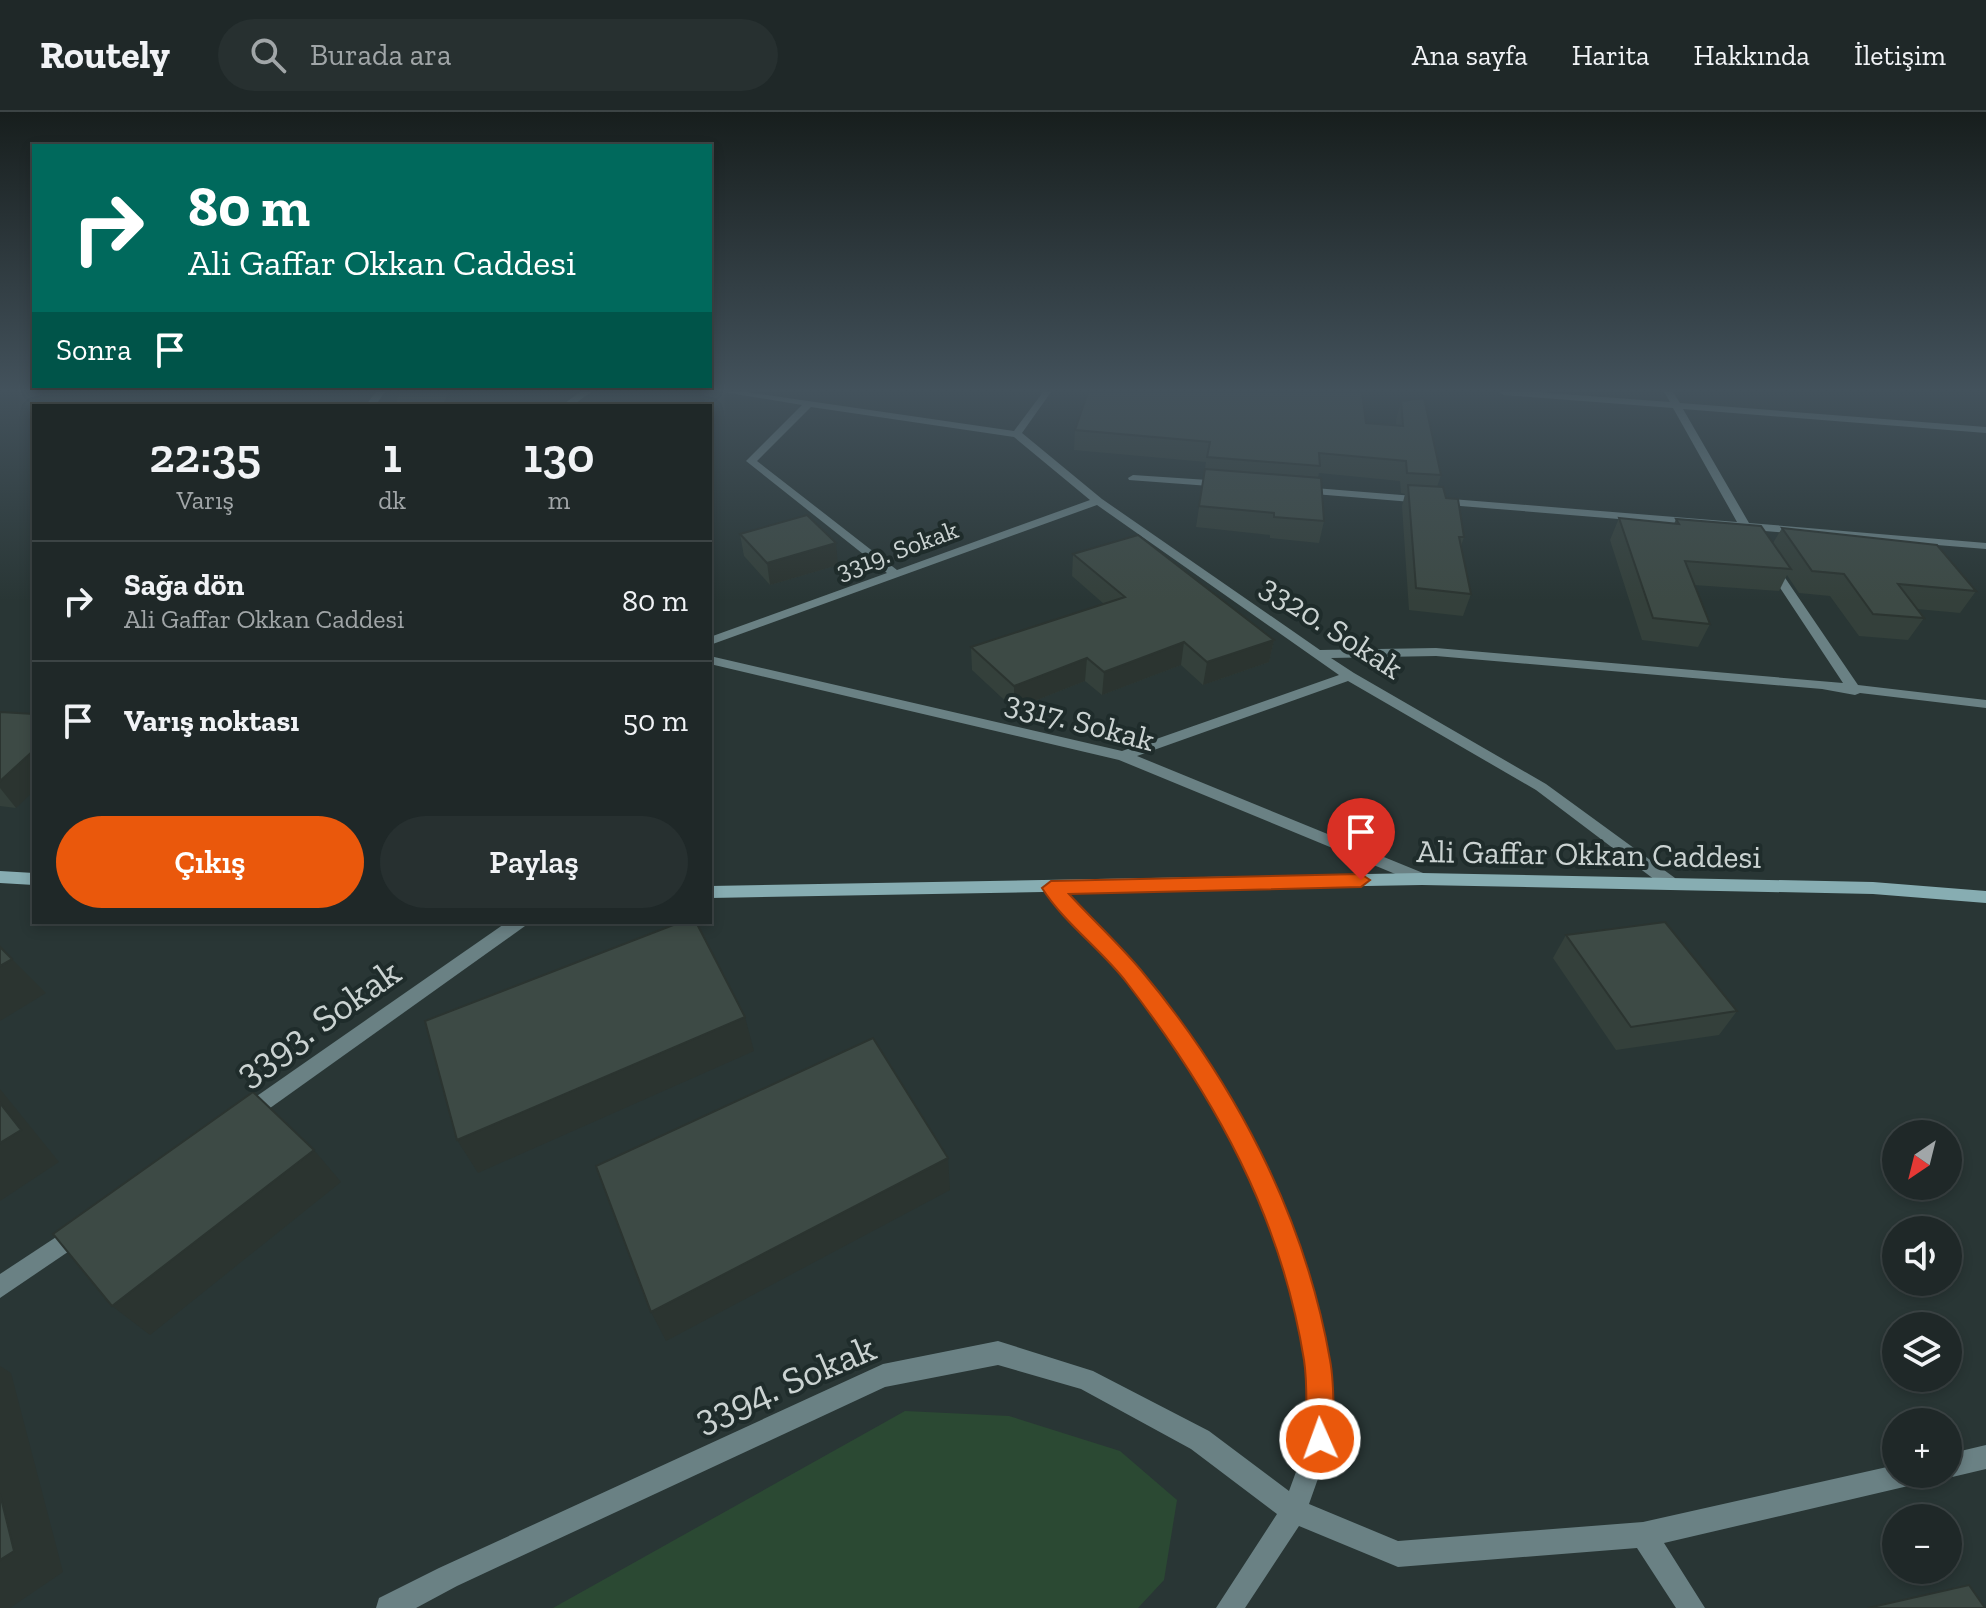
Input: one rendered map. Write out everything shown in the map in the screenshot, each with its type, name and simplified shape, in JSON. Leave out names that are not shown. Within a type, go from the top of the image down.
[{"type":"street","points":[[752,462],[895,574]]},
{"type":"street","name":"3320. Sokak","points":[[1051,462],[1098,501],[1349,676],[1541,787],[1669,882]]},
{"type":"street","points":[[1708,462],[1752,537]]},
{"type":"street","points":[[1133,478],[1229,484]]},
{"type":"street","points":[[1292,489],[1986,546]]},
{"type":"street","name":"3319. Sokak","points":[[712,640],[1098,501]]},
{"type":"street","points":[[1761,550],[1855,691]]},
{"type":"street","points":[[1317,654],[1436,652],[1822,685],[1986,704]]},
{"type":"street","name":"3317. Sokak","points":[[712,660],[1123,756],[1422,879]]},
{"type":"street","points":[[1123,756],[1349,676]]},
{"type":"street","points":[[0,877],[32,879]]},
{"type":"street","name":"Ali Gaffar Okkan Caddesi","points":[[712,892],[1422,879],[1873,888],[1986,897]]},
{"type":"street","points":[[1051,888],[1132,975],[1197,1060],[1260,1170],[1303,1289],[1318,1364],[1320,1439],[1294,1511],[1229,1608]]},
{"type":"street","name":"3393. Sokak","points":[[233,1123],[516,924]]},
{"type":"street","points":[[0,1287],[91,1223]]},
{"type":"street","name":"3394. Sokak","points":[[389,1608],[462,1570],[883,1376],[998,1353],[1085,1379],[1200,1440],[1294,1511],[1398,1554],[1643,1535],[1882,1481]]},
{"type":"street","points":[[1962,1463],[1986,1457]]},
{"type":"street","points":[[1643,1535],[1692,1608]]},
{"type":"green space","points":[[905,1411],[1009,1416],[1120,1451],[1177,1500],[1164,1580],[1138,1608],[553,1608]]},
{"type":"building","points":[[1267,462],[1320,462],[1320,466]]},
{"type":"building","points":[[1406,462],[1438,462],[1441,475],[1407,473]]},
{"type":"building","points":[[1205,469],[1321,478],[1324,521],[1199,506]]},
{"type":"building","points":[[1408,485],[1443,487],[1446,498],[1458,499],[1464,537],[1459,537],[1471,594],[1416,588]]},
{"type":"building","points":[[807,515],[836,543],[767,563],[740,534]]},
{"type":"building","points":[[1619,518],[1679,524],[1676,519],[1761,526],[1791,569],[1685,561],[1710,624],[1653,618]]},
{"type":"building","points":[[1782,528],[1937,545],[1976,591],[1898,584],[1924,618],[1873,614],[1844,574],[1812,571]]},
{"type":"building","points":[[1138,535],[1274,640],[1207,662],[1184,642],[1104,672],[1087,658],[1014,686],[971,647],[1125,597],[1073,554]]},
{"type":"building","points":[[0,712],[32,714],[32,752],[0,781]]},
{"type":"building","points":[[1665,922],[1737,1011],[1631,1027],[1566,935]]},
{"type":"building","points":[[676,924],[697,924],[745,1017],[457,1140],[425,1021]]},
{"type":"building","points":[[0,947],[12,959],[0,966]]},
{"type":"building","points":[[873,1038],[948,1158],[651,1312],[596,1166]]},
{"type":"building","points":[[253,1092],[314,1150],[112,1306],[53,1234]]},
{"type":"building","points":[[0,1103],[21,1130],[0,1143]]},
{"type":"building","points":[[0,1494],[14,1551],[0,1560]]},
{"type":"building","points":[[1969,1585],[1985,1608],[1868,1608]]},
{"type":"route","points":[[1320,1439],[1318,1364],[1303,1289],[1260,1170],[1197,1060],[1132,975],[1051,888],[1361,880]]}]
